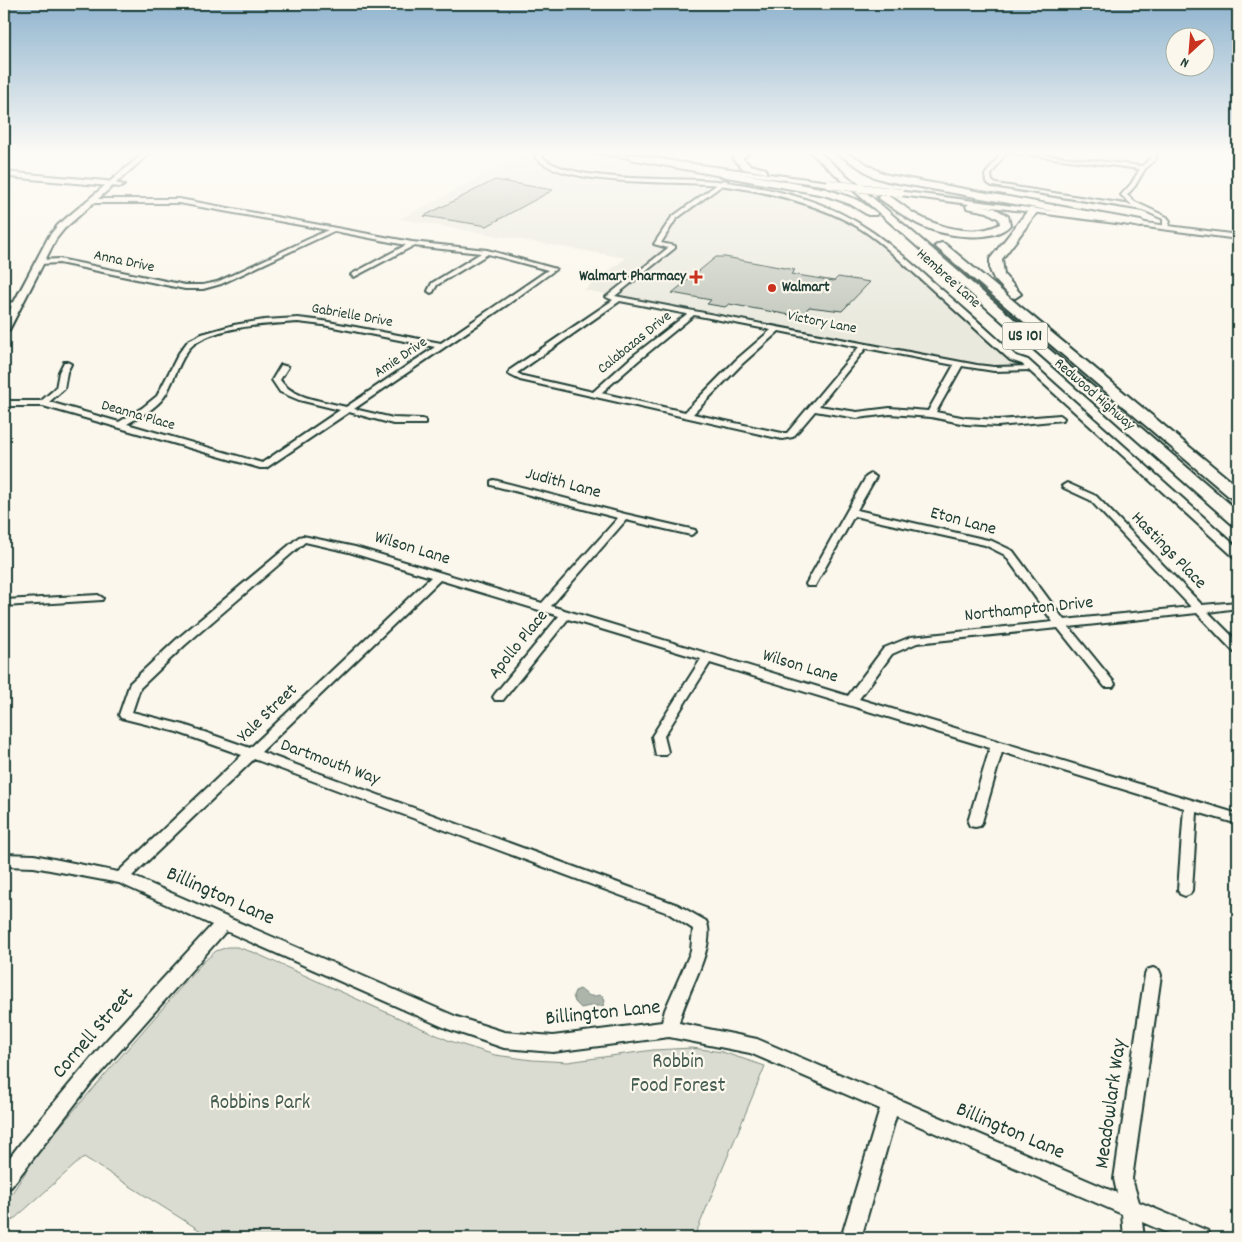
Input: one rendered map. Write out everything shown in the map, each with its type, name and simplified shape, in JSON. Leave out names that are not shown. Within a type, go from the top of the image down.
[{"type":"highway","points":[[868,210],[946,268]]},
{"type":"highway","name":"Redwood Highway","points":[[881,210],[1238,520]]},
{"type":"highway","name":"Redwood Highway","points":[[899,210],[1238,496]]},
{"type":"highway","points":[[904,210],[926,224],[945,230],[983,232],[1001,227],[1006,221],[1002,216],[990,210]]},
{"type":"highway","points":[[1064,210],[1141,224]]},
{"type":"highway","points":[[1057,344],[1056,333],[1001,281],[994,266],[996,259],[1030,215],[1072,215]]},
{"type":"main road","points":[[4,330],[52,238],[61,226],[80,210]]},
{"type":"main road","points":[[1002,210],[1030,215]]},
{"type":"main road","points":[[1072,215],[1238,237]]},
{"type":"street","points":[[227,210],[412,244],[486,252]]},
{"type":"street","name":"Victory Lane","points":[[685,210],[674,218],[666,234],[657,244],[674,247],[609,297],[959,364],[994,369],[1028,365]]},
{"type":"street","name":"Hembree Lane","points":[[827,210],[874,234],[1013,358],[1028,365],[1238,554]]},
{"type":"street","points":[[1147,210],[1165,218],[1167,220],[1165,227]]},
{"type":"street","name":"Anna Drive","points":[[40,262],[59,261],[185,287],[203,287],[219,283],[335,230]]},
{"type":"street","points":[[354,275],[412,244]]},
{"type":"street","points":[[431,291],[434,284],[486,252]]},
{"type":"street","name":"Amie Drive","points":[[263,466],[350,410],[553,269],[486,252]]},
{"type":"street","points":[[619,299],[512,374],[686,416],[782,436],[790,436],[836,378],[853,362],[864,345]]},
{"type":"street","points":[[4,305],[17,304]]},
{"type":"street","name":"Calabazas Drive","points":[[595,394],[636,358],[693,313]]},
{"type":"street","name":"Gabrielle Drive","points":[[120,425],[145,410],[160,397],[183,353],[191,343],[205,336],[234,327],[264,322],[298,320],[442,346]]},
{"type":"street","points":[[686,416],[739,362],[777,329]]},
{"type":"street","points":[[44,403],[60,389],[66,364]]},
{"type":"street","points":[[931,414],[959,364]]},
{"type":"street","points":[[284,368],[276,380],[283,390],[302,398],[393,421],[422,422]]},
{"type":"street","name":"Deanna Place","points":[[4,404],[44,403],[263,466]]},
{"type":"street","points":[[813,408],[857,415],[890,411],[931,414],[966,421],[998,423],[1060,418]]},
{"type":"street","points":[[811,584],[870,477]]},
{"type":"street","name":"Judith Lane","points":[[494,483],[624,517],[691,532]]},
{"type":"street","name":"Hastings Place","points":[[1067,486],[1093,498],[1238,649]]},
{"type":"street","name":"Eton Lane","points":[[851,512],[988,543],[1008,553],[1109,684]]},
{"type":"street","points":[[544,608],[624,517]]},
{"type":"street","name":"Dartmouth Way","points":[[351,549],[303,539],[181,642],[134,686],[125,715],[180,728],[673,909],[701,926],[699,951],[673,1010],[669,1029]]},
{"type":"street","name":"Wilson Lane","points":[[351,549],[1238,819]]},
{"type":"street","name":"Yale Street","points":[[122,878],[438,576]]},
{"type":"street","points":[[4,603],[98,598]]},
{"type":"street","name":"Northampton Drive","points":[[851,701],[888,651],[915,640],[1238,605]]},
{"type":"street","name":"Apollo Place","points":[[499,697],[566,614]]},
{"type":"street","points":[[661,752],[658,736],[708,657]]},
{"type":"street","points":[[974,822],[997,745]]},
{"type":"street","points":[[1185,890],[1191,804]]},
{"type":"street","name":"Billington Lane","points":[[4,860],[34,861],[122,878],[454,1024],[504,1040],[553,1044],[669,1029],[750,1045],[1201,1238]]},
{"type":"street","name":"Cornell Street","points":[[4,1180],[38,1133],[108,1050],[223,923]]},
{"type":"street","name":"Meadowlark Way","points":[[1134,1238],[1131,1208],[1123,1179],[1153,975]]},
{"type":"street","points":[[851,1238],[890,1105]]},
{"type":"shaded area","points":[[417,210],[823,210],[840,217],[875,237],[910,271],[1018,363],[1013,367],[987,366],[584,290],[626,258],[399,219]]},
{"type":"shaded area","points":[[580,989],[591,996],[603,996],[605,1001],[603,1006],[581,1008],[575,1002],[573,996],[575,991]]},
{"type":"green space","name":"Robbins Park","points":[[228,947],[237,947],[255,953],[450,1041],[495,1055],[568,1062],[653,1050],[692,1048],[722,1052],[765,1066],[694,1238],[212,1238],[84,1157],[4,1228],[4,1205],[43,1146],[202,963],[216,951]]},
{"type":"building","points":[[436,210],[516,210],[487,226],[424,216]]},
{"type":"building","name":"Walmart","points":[[716,257],[795,270],[791,274],[834,281],[838,277],[870,282],[842,311],[809,307],[801,317],[729,304],[725,307],[707,304],[711,300],[672,293]]},
{"type":"place","name":"Walmart Pharmacy","points":[[696,277]]},
{"type":"place","name":"Walmart","points":[[772,288]]},
{"type":"park label","name":"Robbin Food Forest","points":[[678,1075]]}]
